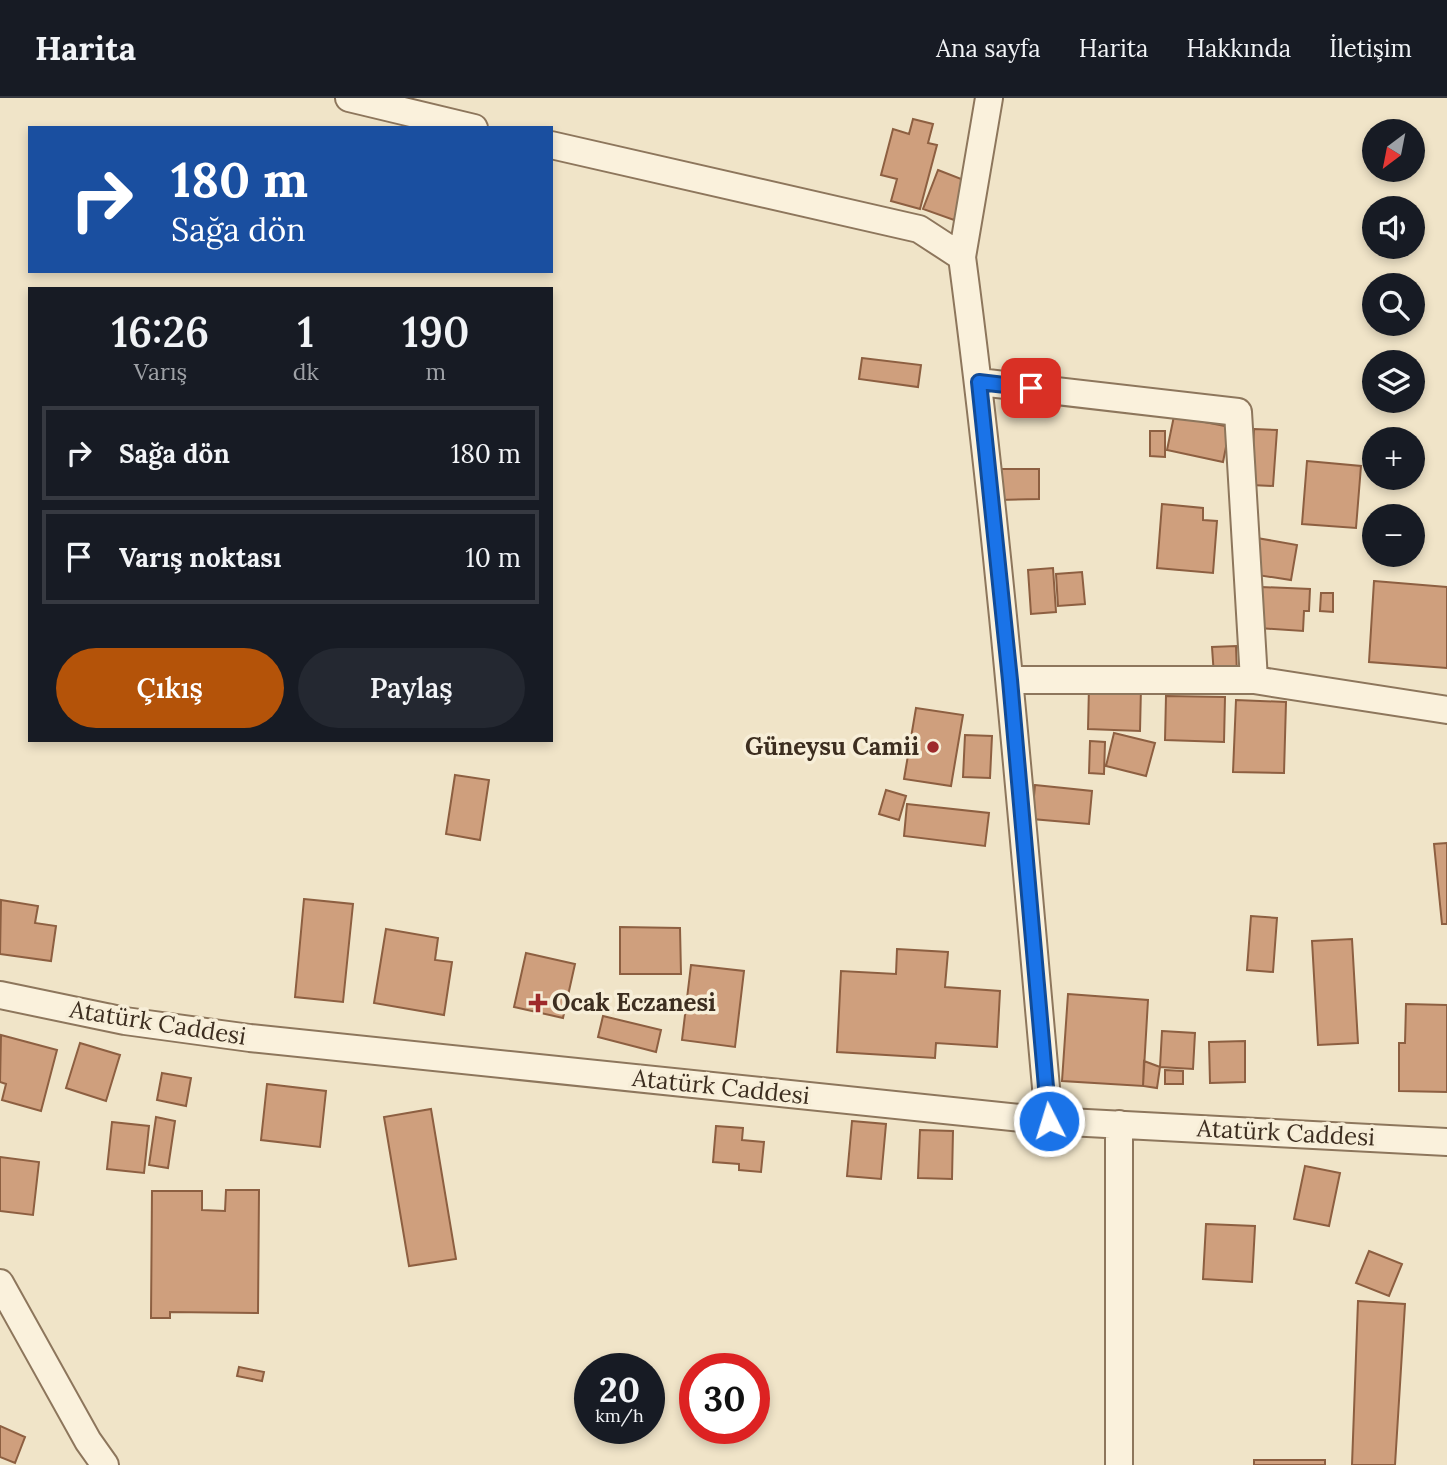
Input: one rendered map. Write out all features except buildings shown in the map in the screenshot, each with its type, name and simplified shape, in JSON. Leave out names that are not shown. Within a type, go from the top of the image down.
[{"type":"street","points":[[349,98],[466,126]]},
{"type":"street","points":[[989,98],[962,257],[979,382],[1010,680],[1049,1121]]},
{"type":"street","points":[[553,145],[919,229],[962,257]]},
{"type":"street","points":[[979,382],[1238,412],[1254,680]]},
{"type":"street","points":[[1010,680],[1254,680],[1447,710]]},
{"type":"street","name":"Atatürk Caddesi","points":[[0,995],[125,1021],[250,1038],[1049,1121],[1447,1142]]},
{"type":"street","points":[[1119,1124],[1119,1465]]},
{"type":"street","points":[[0,1283],[88,1441],[106,1465]]},
{"type":"place","name":"Güneysu Camii","points":[[933,747]]},
{"type":"place","name":"Ocak Eczanesi","points":[[538,1003]]},
{"type":"route","points":[[1031,388],[979,382],[1010,680],[1049,1121]]}]
